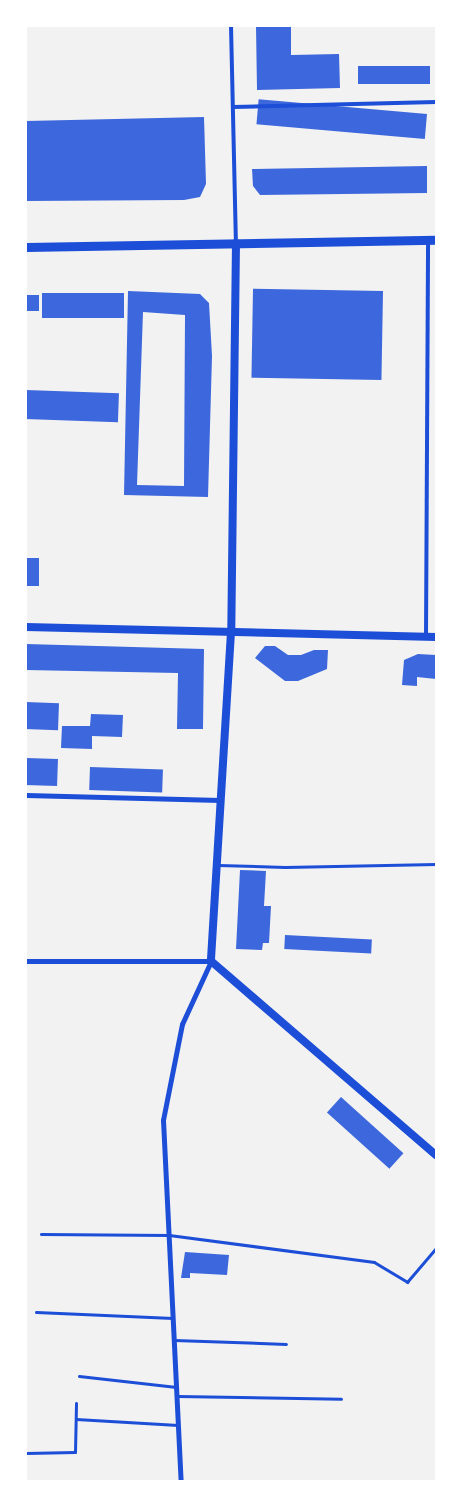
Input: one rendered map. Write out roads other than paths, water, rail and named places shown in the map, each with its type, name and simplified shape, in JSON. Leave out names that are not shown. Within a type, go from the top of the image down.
[{"type":"main road","points":[[26,247],[432,240]]},
{"type":"main road","points":[[236,243],[231,632],[211,962],[436,1155]]},
{"type":"main road","points":[[26,627],[436,637]]},
{"type":"street","points":[[231,26],[236,243]]},
{"type":"street","points":[[233,107],[436,102]]},
{"type":"street","points":[[426,637],[432,240]]},
{"type":"street","points":[[26,795],[220,800]]},
{"type":"street","points":[[26,962],[211,962],[182,1024],[163,1120],[181,1482]]},
{"type":"lane","points":[[217,865],[285,867],[436,864]]},
{"type":"lane","points":[[41,1234],[168,1235],[374,1262],[407,1282],[436,1248]]},
{"type":"lane","points":[[36,1312],[173,1318]]},
{"type":"lane","points":[[174,1340],[286,1344]]},
{"type":"lane","points":[[79,1376],[176,1387]]},
{"type":"lane","points":[[177,1396],[341,1399]]},
{"type":"lane","points":[[26,1453],[75,1452],[76,1403]]},
{"type":"lane","points":[[76,1419],[178,1425]]}]
